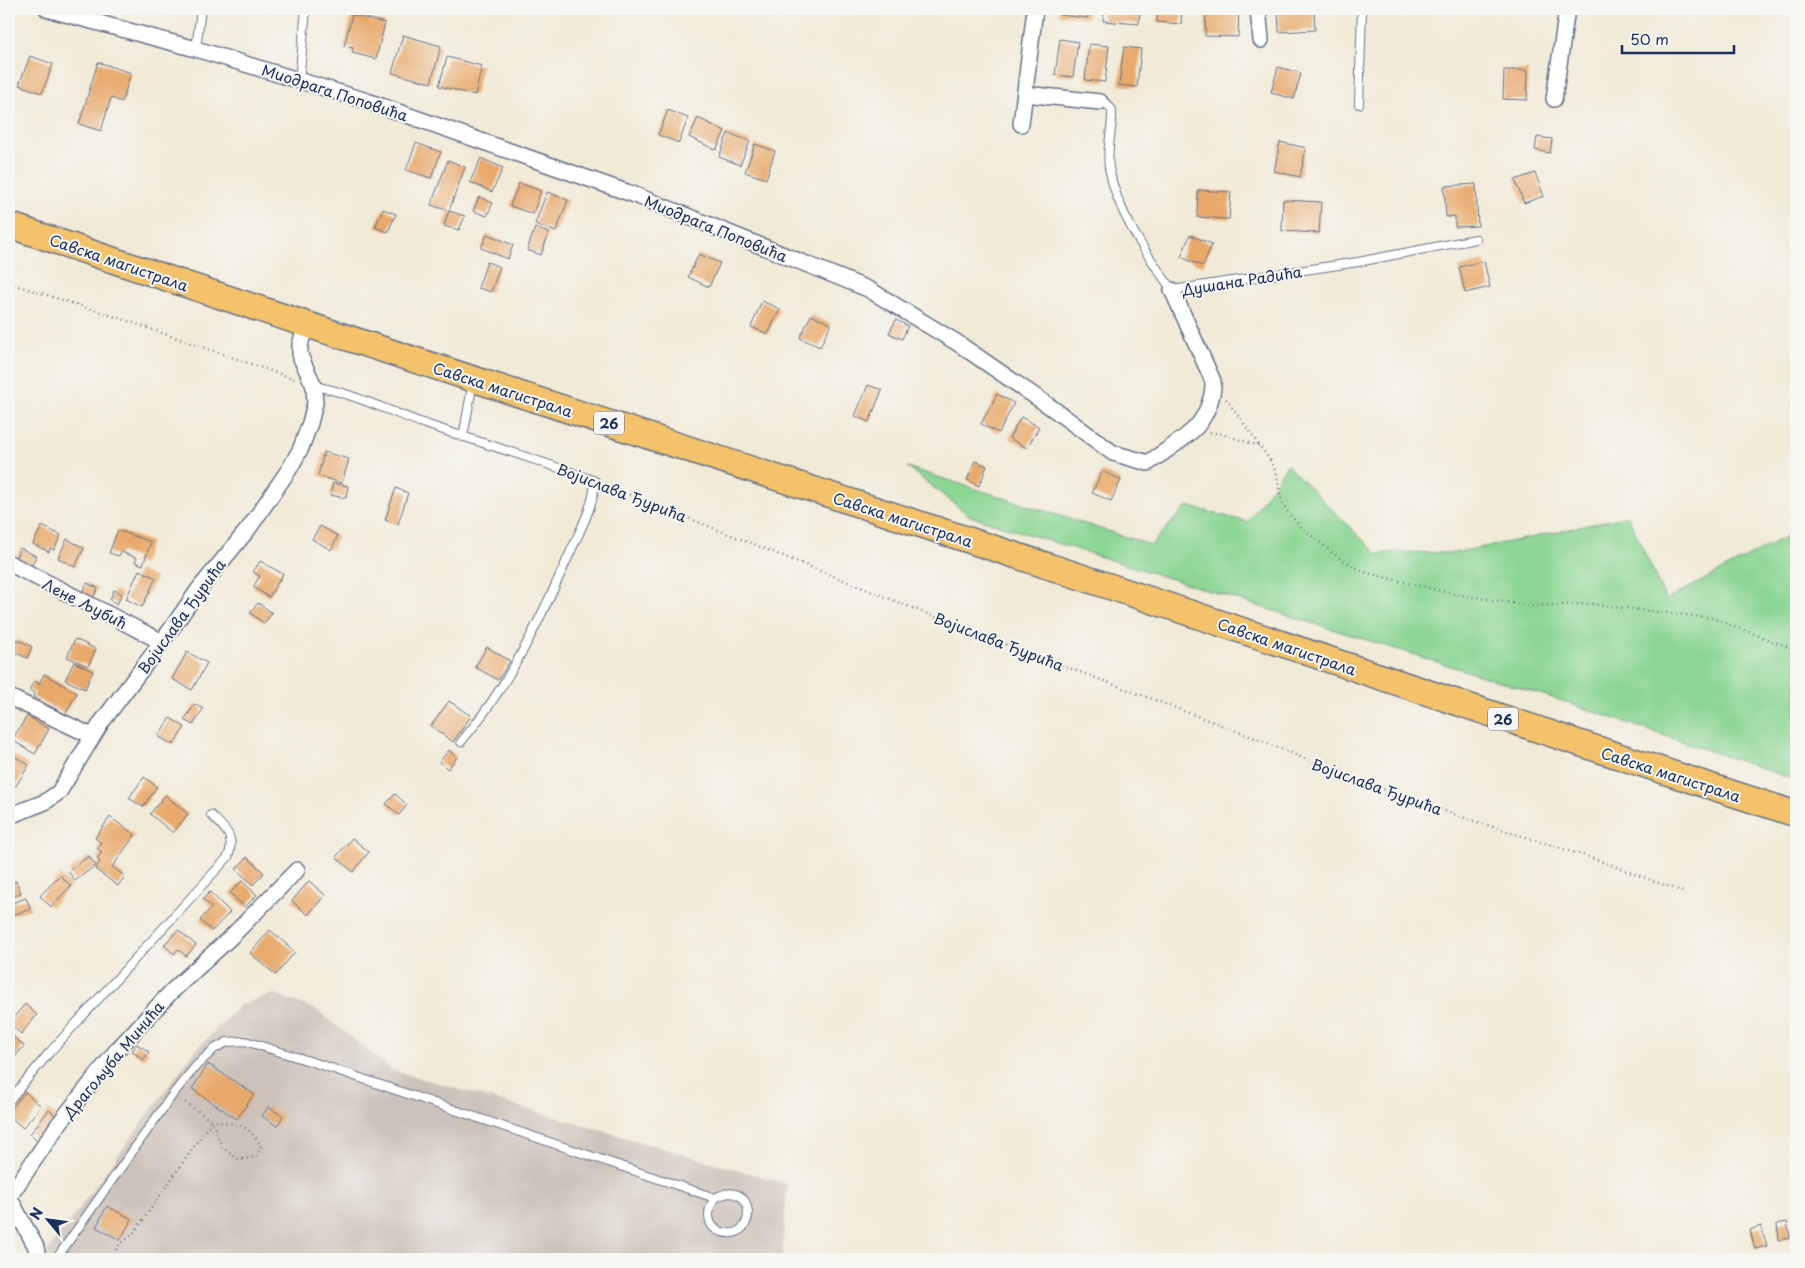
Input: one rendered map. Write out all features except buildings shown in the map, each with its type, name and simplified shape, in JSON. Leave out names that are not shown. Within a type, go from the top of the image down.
[{"type":"main road","name":"Савска магистрала","points":[[9,225],[306,325],[1052,567],[1567,740],[1796,814]]},
{"type":"street","name":"Миодрага Поповића","points":[[47,9],[196,49],[367,101],[635,195],[868,289],[956,342],[1052,408],[1113,453],[1148,463],[1194,430],[1209,403],[1214,390],[1214,381]]},
{"type":"street","points":[[1021,124],[1035,9]]},
{"type":"street","points":[[1258,9],[1261,40]]},
{"type":"street","points":[[1554,98],[1567,9]]},
{"type":"street","name":"Душана Радића","points":[[1024,94],[1100,102]]},
{"type":"street","points":[[1172,290],[1214,381]]},
{"type":"street","name":"Војислава Ђурића","points":[[9,816],[29,810],[54,797],[65,783],[92,736],[199,589],[249,528],[290,468],[301,448],[310,423],[314,403],[314,386],[300,352],[300,345],[306,325]]},
{"type":"street","name":"Лене Љубић","points":[[9,563],[162,642]]},
{"type":"street","points":[[9,697],[92,736]]},
{"type":"street","name":"Драгољуба Минића","points":[[9,1197],[58,1125],[117,1050],[170,992],[233,935],[297,870]]},
{"type":"street","points":[[9,1197],[36,1247],[38,1259]]},
{"type":"lane","points":[[196,49],[201,9]]},
{"type":"lane","points":[[298,79],[306,9]]},
{"type":"lane","points":[[1359,104],[1362,9]]},
{"type":"lane","name":"Душана Радића","points":[[1100,102],[1107,104],[1112,110],[1109,166],[1117,196],[1135,233],[1172,290],[1358,262],[1476,239]]},
{"type":"lane","points":[[463,437],[474,379]]},
{"type":"lane","name":"Војислава Ђурића","points":[[314,386],[352,395],[390,411],[463,437],[534,458],[595,481]]},
{"type":"lane","points":[[461,742],[490,705],[536,626],[585,518],[594,494],[595,481]]},
{"type":"lane","points":[[9,1101],[49,1054],[228,857],[232,845],[230,836],[211,815]]},
{"type":"lane","points":[[56,1259],[173,1094],[196,1066],[214,1049],[227,1042],[245,1041],[440,1104],[715,1198]]},
{"type":"lane","points":[[723,1193],[733,1193],[742,1198],[748,1206],[749,1215],[745,1225],[738,1231],[728,1234],[719,1231],[711,1225],[708,1216],[709,1206],[715,1198],[723,1193]]},
{"type":"path","points":[[9,283],[125,320],[314,386]]},
{"type":"path","points":[[1214,381],[1270,460],[1276,472],[1282,502],[1290,515],[1301,527],[1338,557],[1363,572],[1454,594],[1532,606],[1589,604],[1712,618],[1796,650]]},
{"type":"path","points":[[1194,430],[1221,434],[1260,446]]},
{"type":"path","name":"Војислава Ђурића","points":[[595,481],[975,633],[1139,694],[1346,776],[1462,817],[1592,858],[1686,893]]},
{"type":"path","points":[[173,1094],[212,1121],[240,1124],[254,1134],[260,1146],[256,1158],[239,1160],[222,1147],[212,1121]]},
{"type":"path","points":[[112,1259],[118,1246],[133,1234],[212,1121]]},
{"type":"shaded area","points":[[275,994],[317,1010],[392,1070],[787,1184],[782,1259],[42,1259],[194,1052],[240,1005]]},
{"type":"green space","points":[[1287,465],[1377,554],[1396,552],[1453,553],[1628,516],[1666,600],[1796,531],[1796,780],[1559,700],[970,516],[907,467],[1151,545],[1187,506],[1248,522]]}]
